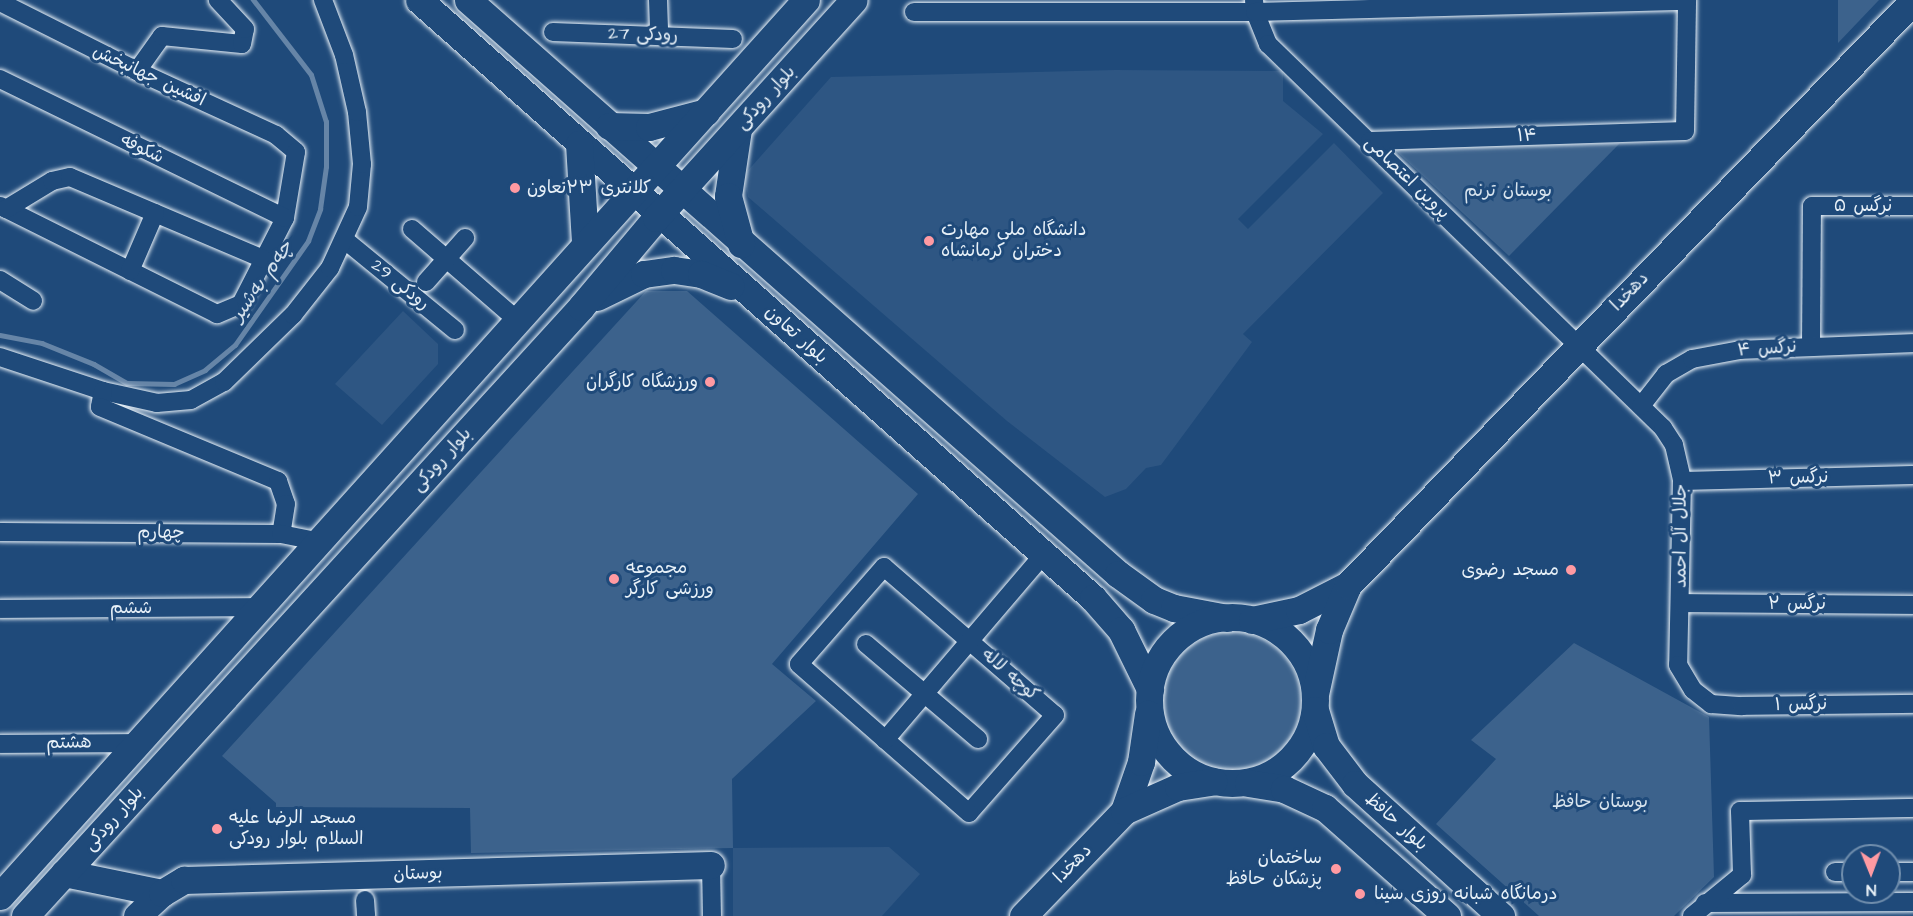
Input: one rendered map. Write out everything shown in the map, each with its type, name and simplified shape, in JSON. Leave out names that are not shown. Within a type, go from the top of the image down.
[{"type":"main road","name":"بلوار تعاون","points":[[419,0],[1112,618],[1132,649],[1150,697]]},
{"type":"main road","name":"بلوار تعاون","points":[[468,0],[681,192],[1134,587],[1174,608],[1239,619]]},
{"type":"main road","name":"بلوار رودکی","points":[[5,884],[139,743],[321,542],[585,243],[636,193],[806,0]]},
{"type":"main road","name":"بلوار رودکی","points":[[25,916],[581,308],[660,215],[854,0]]},
{"type":"main road","name":"دهخدا","points":[[1348,585],[1913,1]]},
{"type":"main road","points":[[609,126],[657,126],[707,112]]},
{"type":"main road","points":[[738,128],[728,196],[742,245]]},
{"type":"main road","points":[[579,144],[585,243]]},
{"type":"main road","points":[[581,308],[629,280],[674,270],[712,278],[754,297]]},
{"type":"main road","points":[[1124,811],[1141,762],[1150,697],[1159,662],[1176,640],[1200,624],[1299,610],[1348,585]]},
{"type":"main road","points":[[1124,811],[1178,787],[1228,782],[1272,772],[1290,759],[1309,731],[1329,630],[1348,585]]},
{"type":"main road","points":[[1239,619],[1273,628],[1291,643],[1305,661],[1315,702]]},
{"type":"main road","points":[[1150,697],[1157,736],[1169,754],[1185,769],[1228,782]]},
{"type":"main road","name":"بلوار حافظ","points":[[1315,702],[1326,746],[1355,784],[1501,916]]},
{"type":"main road","name":"بلوار حافظ","points":[[1228,782],[1284,789],[1324,808],[1447,916]]},
{"type":"main road","name":"دهخدا","points":[[1023,916],[1124,811]]},
{"type":"main road","name":"بوستان","points":[[137,916],[162,892],[184,880],[711,865]]},
{"type":"main road","points":[[64,873],[162,892]]},
{"type":"street","points":[[137,71],[162,36],[242,44],[245,29],[218,0]]},
{"type":"street","points":[[0,357],[103,391],[157,403],[191,400],[224,382],[293,315],[330,268],[345,240],[358,207],[362,164],[357,112],[344,54],[323,0]]},
{"type":"street","points":[[658,0],[659,35]]},
{"type":"street","points":[[914,12],[1128,6],[1687,0]]},
{"type":"street","name":"۱۴","points":[[1370,141],[1684,131],[1687,0]]},
{"type":"street","name":"افشین جهانبخش","points":[[0,2],[137,71],[276,135],[296,152],[285,218]]},
{"type":"street","name":"پروین اعتصامی","points":[[1254,6],[1268,44],[1579,345]]},
{"type":"street","name":"رودکی 27","points":[[553,33],[733,39]]},
{"type":"street","name":"شکوفه","points":[[0,79],[285,218]]},
{"type":"street","points":[[3,208],[52,181],[70,177],[263,259]]},
{"type":"street","name":"نرگس ۵","points":[[1811,346],[1812,206],[1913,206]]},
{"type":"street","points":[[3,208],[217,314],[241,304],[285,218]]},
{"type":"street","points":[[130,271],[155,213]]},
{"type":"street","points":[[412,229],[517,320]]},
{"type":"street","points":[[426,282],[465,238]]},
{"type":"street","name":"رودکی 29","points":[[345,240],[455,330]]},
{"type":"street","points":[[0,280],[33,301]]},
{"type":"street","name":"نرگس ۴","points":[[1641,406],[1666,374],[1692,359],[1740,350],[1913,343]]},
{"type":"street","name":"جلال آل احمد","points":[[1579,345],[1641,406],[1674,445],[1682,481],[1678,665],[1693,690]]},
{"type":"street","points":[[103,391],[100,407],[278,481],[286,504],[281,534]]},
{"type":"street","name":"نرگس ۳","points":[[1682,481],[1913,475]]},
{"type":"street","name":"چهارم","points":[[0,532],[281,534],[321,542]]},
{"type":"street","name":"کوچه لاله","points":[[885,740],[969,813],[1055,715],[968,639],[1043,555]]},
{"type":"street","points":[[884,567],[968,639],[924,693],[885,740],[798,664],[884,567]]},
{"type":"street","name":"نرگس ۲","points":[[1681,603],[1913,605]]},
{"type":"street","name":"ششم","points":[[0,609],[262,607]]},
{"type":"street","points":[[866,644],[978,739]]},
{"type":"street","name":"نرگس ۱","points":[[1693,690],[1711,704],[1742,706],[1913,704]]},
{"type":"street","name":"هشتم","points":[[0,744],[139,743]]},
{"type":"street","points":[[1697,912],[1742,875],[1740,811],[1913,808]]},
{"type":"street","points":[[711,865],[712,916]]},
{"type":"street","points":[[1697,912],[1841,902]]},
{"type":"street","points":[[1850,904],[1863,916]]},
{"type":"shaded area","points":[[1115,70],[1283,71],[1283,101],[1323,134],[1238,219],[1248,229],[1334,143],[1383,193],[1243,334],[1252,342],[1161,465],[1146,468],[1126,489],[1105,497],[1007,421],[748,197],[744,175],[831,77]]},
{"type":"shaded area","points":[[403,311],[438,344],[438,364],[382,425],[335,384]]},
{"type":"shaded area","points":[[889,847],[920,874],[882,916],[733,916],[733,848]]},
{"type":"green space","points":[[1838,0],[1879,0],[1838,43]]},
{"type":"green space","name":"بوستان ترنم","points":[[1620,143],[1509,256],[1392,147]]},
{"type":"green space","name":"مجموعه ورزشی کارگر","points":[[646,291],[687,291],[918,494],[772,664],[816,701],[732,779],[733,848],[471,853],[470,808],[276,807],[276,803],[222,756]]},
{"type":"green space","points":[[1322,611],[1312,652],[1287,626]]},
{"type":"green space","points":[[1232,632],[1258,637],[1281,652],[1296,675],[1301,701],[1296,727],[1281,750],[1258,765],[1232,770],[1206,765],[1183,750],[1168,727],[1163,701],[1168,675],[1183,652],[1206,637]]},
{"type":"green space","name":"بوستان حافظ","points":[[1574,643],[1709,717],[1714,877],[1674,916],[1539,916],[1436,824],[1496,759],[1471,740]]},
{"type":"green space","points":[[1154,750],[1179,777],[1141,792]]},
{"type":"waterway","name":"چەم بەشیر","points":[[0,335],[42,343],[94,364],[127,383],[174,384],[205,370],[235,345],[308,241],[320,209],[326,167],[326,122],[311,75],[253,0]]},
{"type":"place","name":"کلانتری ۲۳تعاون","points":[[515,188]]},
{"type":"place","name":"دانشگاه ملی مهارت دختران کرمانشاه","points":[[929,241]]},
{"type":"place","name":"ورزشگاه کارگران","points":[[710,382]]},
{"type":"place","name":"مسجد رضوی","points":[[1571,570]]},
{"type":"place","name":"مجموعه ورزشی کارگر","points":[[614,579]]},
{"type":"place","name":"مسجد الرضا علیه السلام بلوار رودکی","points":[[217,829]]},
{"type":"place","name":"ساختمان پزشکان حافظ","points":[[1336,869]]},
{"type":"place","name":"درمانگاه شبانه روزی سینا","points":[[1360,894]]}]
